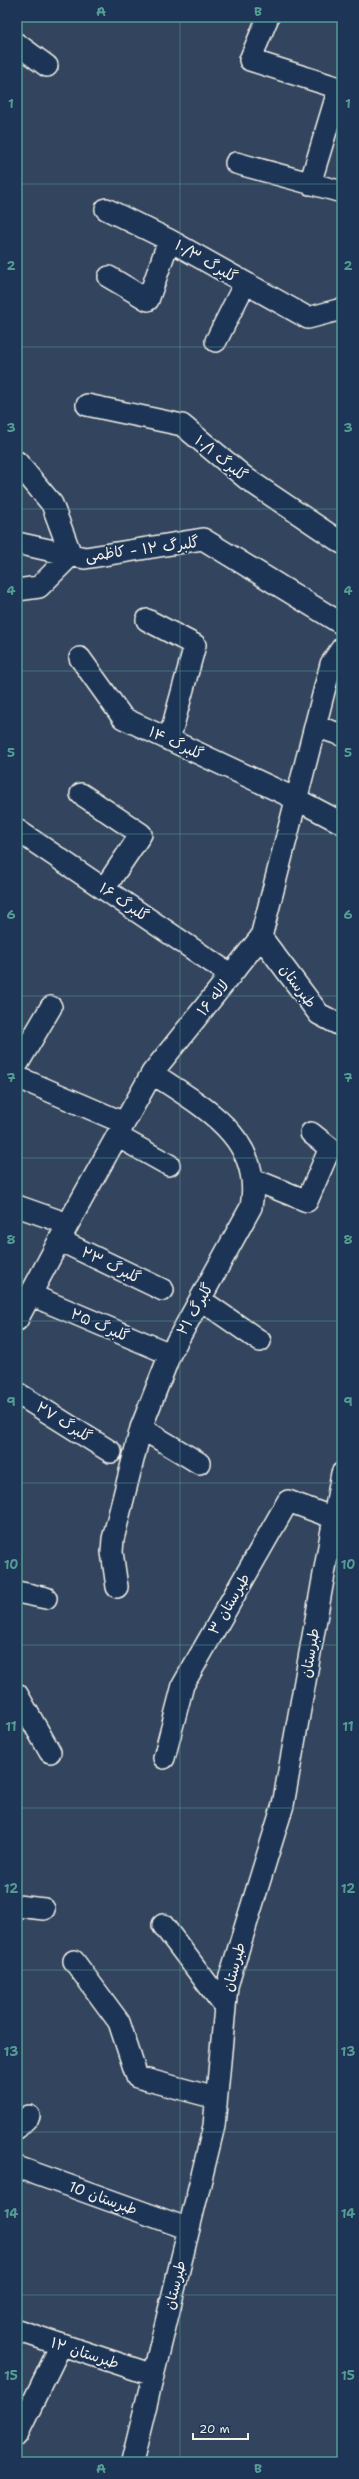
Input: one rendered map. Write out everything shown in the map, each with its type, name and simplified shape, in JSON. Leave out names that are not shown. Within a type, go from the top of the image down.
[{"type":"street","points":[[268,17],[250,60],[341,88],[310,184]]},
{"type":"street","points":[[17,44],[47,66]]},
{"type":"street","points":[[236,164],[342,192]]},
{"type":"street","points":[[106,209],[169,240]]},
{"type":"street","name":"گلبرگ ۱۰/۳","points":[[109,277],[148,300],[169,240],[308,318],[342,309]]},
{"type":"street","points":[[216,341],[245,283]]},
{"type":"street","name":"گلبرگ ۱۰/۱","points":[[87,405],[182,425],[247,480],[342,543]]},
{"type":"street","points":[[17,462],[52,504],[71,555],[39,587],[17,590]]},
{"type":"street","name":"گلبرگ ۱۲ - کاظمی","points":[[17,543],[85,558],[203,540],[342,624]]},
{"type":"street","points":[[147,620],[195,645],[169,740]]},
{"type":"street","name":"لاله ۱۶","points":[[18,1316],[31,1295],[64,1232],[152,1074],[261,937],[331,664],[342,647]]},
{"type":"street","name":"گلبرگ ۱۴","points":[[80,658],[123,718],[296,799],[342,823]]},
{"type":"street","points":[[315,726],[342,735]]},
{"type":"street","points":[[80,794],[141,834],[104,889]]},
{"type":"street","name":"گلبرگ ۱۶","points":[[17,830],[231,975]]},
{"type":"street","name":"طبرستان","points":[[261,937],[319,1014],[342,1026]]},
{"type":"street","points":[[17,1065],[51,1007]]},
{"type":"street","name":"گلبرگ ۲۱","points":[[117,1587],[112,1552],[114,1532],[141,1428],[170,1354],[251,1207],[253,1193],[252,1179],[243,1151],[229,1128],[216,1116],[152,1074]]},
{"type":"street","points":[[17,1077],[120,1130],[169,1165]]},
{"type":"street","points":[[252,1179],[307,1201],[330,1148],[311,1133]]},
{"type":"street","name":"گلبرگ ۲۳","points":[[17,1206],[163,1290]]},
{"type":"street","name":"گلبرگ ۲۵","points":[[31,1295],[170,1354]]},
{"type":"street","points":[[201,1300],[260,1341]]},
{"type":"street","name":"گلبرگ ۲۷","points":[[17,1393],[111,1452]]},
{"type":"street","points":[[141,1428],[199,1462]]},
{"type":"street","name":"طبرستان","points":[[132,2462],[214,2126],[227,1986],[283,1805],[335,1557],[334,1518],[342,1473]]},
{"type":"street","name":"طبرستان ۳","points":[[164,1758],[183,1685],[288,1501],[334,1518]]},
{"type":"street","points":[[17,1592],[46,1598]]},
{"type":"street","points":[[17,1694],[50,1752]]},
{"type":"street","points":[[17,1906],[44,1909]]},
{"type":"street","points":[[163,1925],[225,2007]]},
{"type":"street","points":[[74,1962],[119,2022],[137,2077],[216,2098]]},
{"type":"street","name":"طبرستان 10","points":[[17,2167],[189,2229]]},
{"type":"street","name":"طبرستان ۱۲","points":[[17,2330],[153,2375]]},
{"type":"street","points":[[17,2435],[61,2345]]}]
